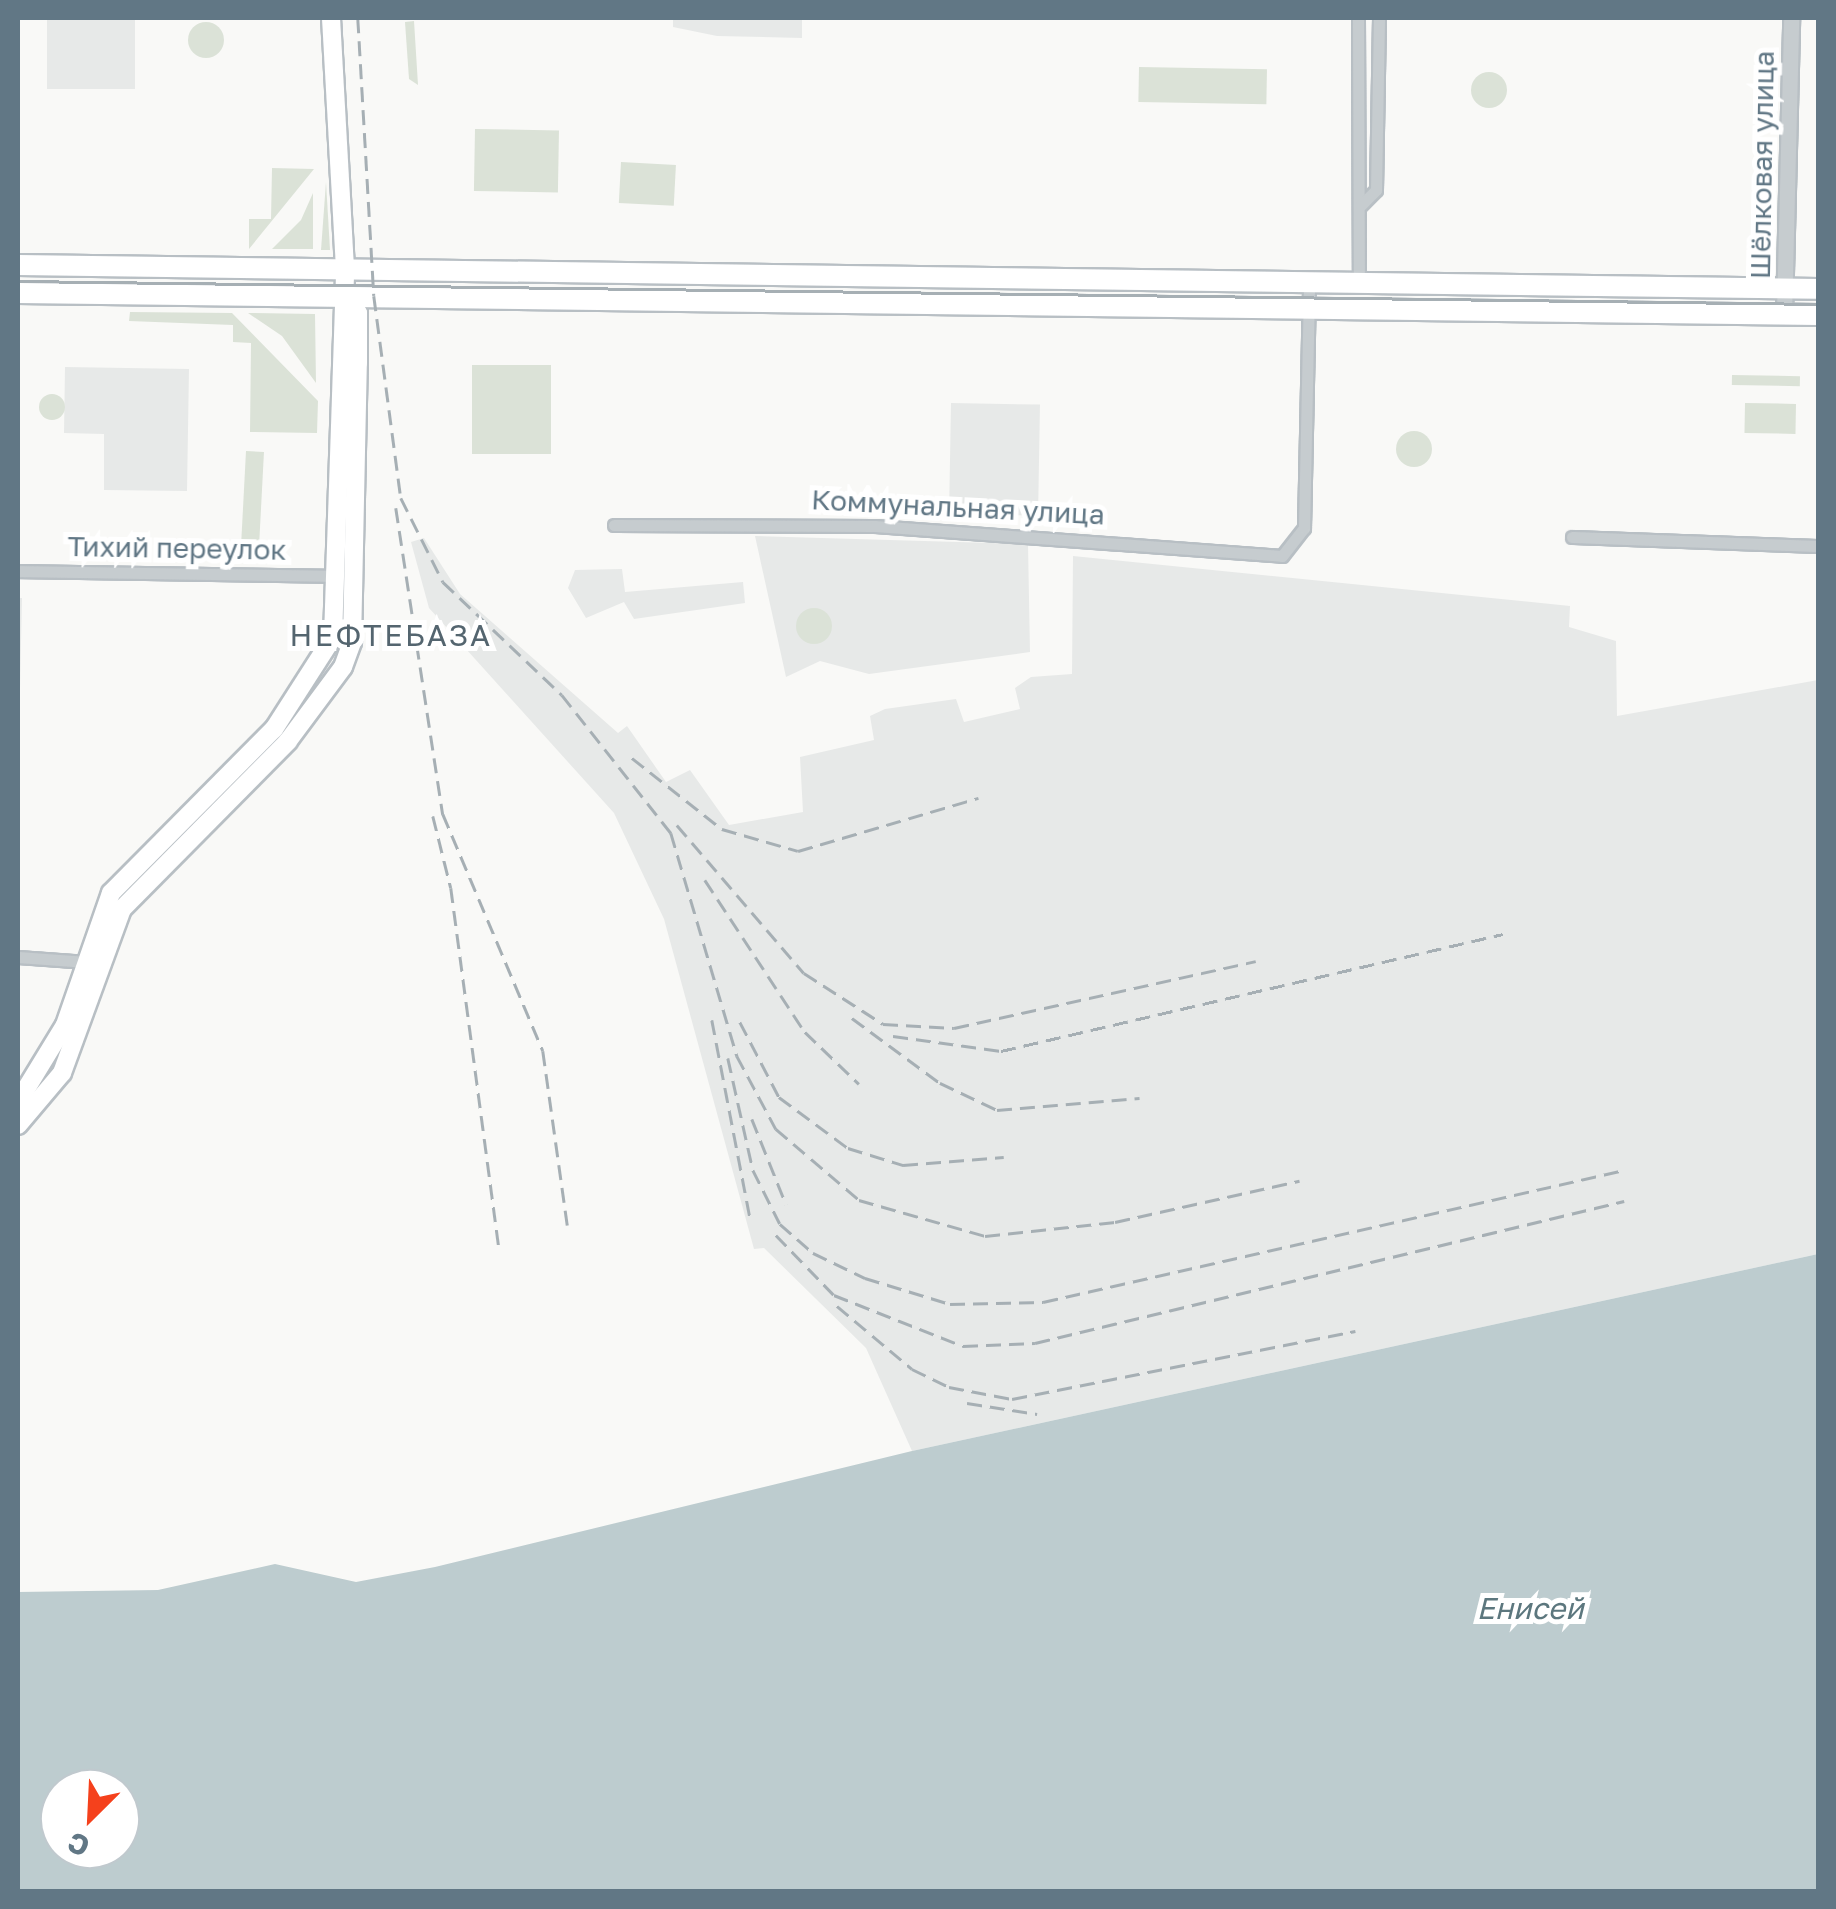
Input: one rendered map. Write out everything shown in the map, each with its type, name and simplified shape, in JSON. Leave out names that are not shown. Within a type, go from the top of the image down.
[{"type":"highway","points":[[18,265],[1818,289]]},
{"type":"highway","points":[[18,293],[1818,315]]},
{"type":"main road","points":[[18,1102],[63,1050],[122,909],[288,742],[343,668],[346,296],[331,18]]},
{"type":"main road","points":[[18,1125],[46,1100],[105,905],[132,866],[300,697],[333,637],[344,576]]},
{"type":"street","points":[[1358,18],[1359,280]]},
{"type":"street","points":[[1360,205],[1376,190],[1378,18]]},
{"type":"street","name":"Шёлковая улица","points":[[1784,314],[1791,18]]},
{"type":"street","points":[[1308,306],[1310,280]]},
{"type":"street","name":"Коммунальная улица","points":[[614,525],[876,526],[1282,556],[1296,546],[1308,306]]},
{"type":"street","points":[[1572,537],[1818,546]]},
{"type":"street","name":"Тихий переулок","points":[[18,571],[344,576]]},
{"type":"street","points":[[18,957],[87,962]]},
{"type":"shaded area","points":[[47,18],[135,18],[135,89],[47,89]]},
{"type":"shaded area","points":[[673,18],[802,18],[802,38],[717,36],[673,27]]},
{"type":"shaded area","points":[[414,21],[418,85],[409,79],[405,22]]},
{"type":"shaded area","points":[[206,22],[219,27],[224,40],[219,53],[206,58],[193,53],[188,40],[193,27]]},
{"type":"shaded area","points":[[1139,67],[1267,69],[1266,104],[1138,102]]},
{"type":"shaded area","points":[[1489,72],[1502,77],[1507,90],[1502,103],[1489,108],[1476,103],[1471,90],[1476,77]]},
{"type":"shaded area","points":[[475,129],[559,130],[558,192],[474,191]]},
{"type":"shaded area","points":[[621,162],[676,165],[674,206],[619,203]]},
{"type":"shaded area","points":[[272,168],[314,169],[249,249],[249,219],[271,219]]},
{"type":"shaded area","points":[[326,182],[330,250],[321,250]]},
{"type":"shaded area","points":[[313,193],[313,249],[272,249],[301,220]]},
{"type":"shaded area","points":[[130,312],[232,313],[318,401],[317,433],[250,432],[251,343],[233,342],[233,325],[129,321]]},
{"type":"shaded area","points":[[248,313],[315,314],[316,383],[282,336]]},
{"type":"shaded area","points":[[472,365],[551,365],[551,454],[472,454]]},
{"type":"shaded area","points":[[65,367],[189,369],[187,491],[104,490],[104,434],[64,433]]},
{"type":"shaded area","points":[[1732,375],[1800,376],[1800,386],[1732,385]]},
{"type":"shaded area","points":[[52,394],[61,398],[65,407],[61,416],[52,420],[43,416],[39,407],[43,398]]},
{"type":"shaded area","points":[[951,403],[1040,405],[1038,516],[949,514]]},
{"type":"shaded area","points":[[1745,403],[1796,404],[1795,434],[1744,433]]},
{"type":"shaded area","points":[[1414,431],[1427,436],[1432,449],[1427,462],[1414,467],[1401,462],[1396,449],[1401,436]]},
{"type":"shaded area","points":[[246,451],[264,452],[258,557],[241,556]]},
{"type":"shaded area","points":[[755,536],[1028,544],[1030,652],[869,674],[820,661],[786,677]]},
{"type":"shaded area","points":[[424,538],[460,594],[618,733],[627,726],[666,782],[690,770],[729,825],[803,812],[800,757],[874,740],[870,716],[885,709],[956,699],[964,722],[1020,709],[1015,688],[1031,677],[1072,674],[1073,556],[1570,606],[1569,627],[1616,641],[1617,716],[1818,680],[1818,1254],[912,1451],[866,1348],[764,1248],[754,1249],[664,919],[614,813],[429,608],[411,542]]},
{"type":"shaded area","points":[[622,569],[625,592],[743,582],[745,603],[634,619],[624,602],[586,618],[568,588],[575,570]]},
{"type":"shaded area","points":[[18,598],[22,598],[18,779]]},
{"type":"shaded area","points":[[814,608],[827,613],[832,626],[827,639],[814,644],[801,639],[796,626],[801,613]]},
{"type":"water","name":"Енисей","points":[[1818,1254],[1818,1891],[18,1891],[18,1592],[158,1590],[275,1564],[356,1582],[435,1567],[912,1451]]},
{"type":"tram line","points":[[18,281],[1818,304]]},
{"type":"railway","points":[[358,18],[374,296],[401,498],[443,582],[562,695],[671,833],[737,1056],[776,1129],[859,1200],[985,1236],[1115,1222],[1299,1181]]},
{"type":"railway","points":[[396,508],[443,814],[543,1051],[568,1230]]},
{"type":"railway","points":[[632,758],[722,829],[798,851],[978,798]]},
{"type":"railway","points":[[433,816],[451,888],[499,1248]]},
{"type":"railway","points":[[677,825],[804,973],[883,1024],[954,1028],[1256,961]]},
{"type":"railway","points":[[705,880],[805,1032],[859,1084]]},
{"type":"railway","points":[[893,1036],[1001,1051],[1503,934]]},
{"type":"railway","points":[[852,1018],[940,1083],[997,1110],[1139,1098]]},
{"type":"railway","points":[[712,1020],[751,1222]]},
{"type":"railway","points":[[740,1022],[779,1097],[848,1148],[903,1165],[1004,1157]]},
{"type":"railway","points":[[728,1058],[753,1170],[780,1224],[813,1253],[865,1278],[950,1304],[1043,1302],[1624,1170]]},
{"type":"railway","points":[[752,1119],[786,1204]]},
{"type":"railway","points":[[776,1235],[834,1295],[963,1346],[1035,1343],[1624,1201]]},
{"type":"railway","points":[[837,1306],[912,1369],[949,1387],[1012,1399],[1355,1331]]},
{"type":"railway","points":[[967,1403],[1037,1414]]},
{"type":"district","name":"НЕФТЕБАЗА","points":[[391,635]]}]
